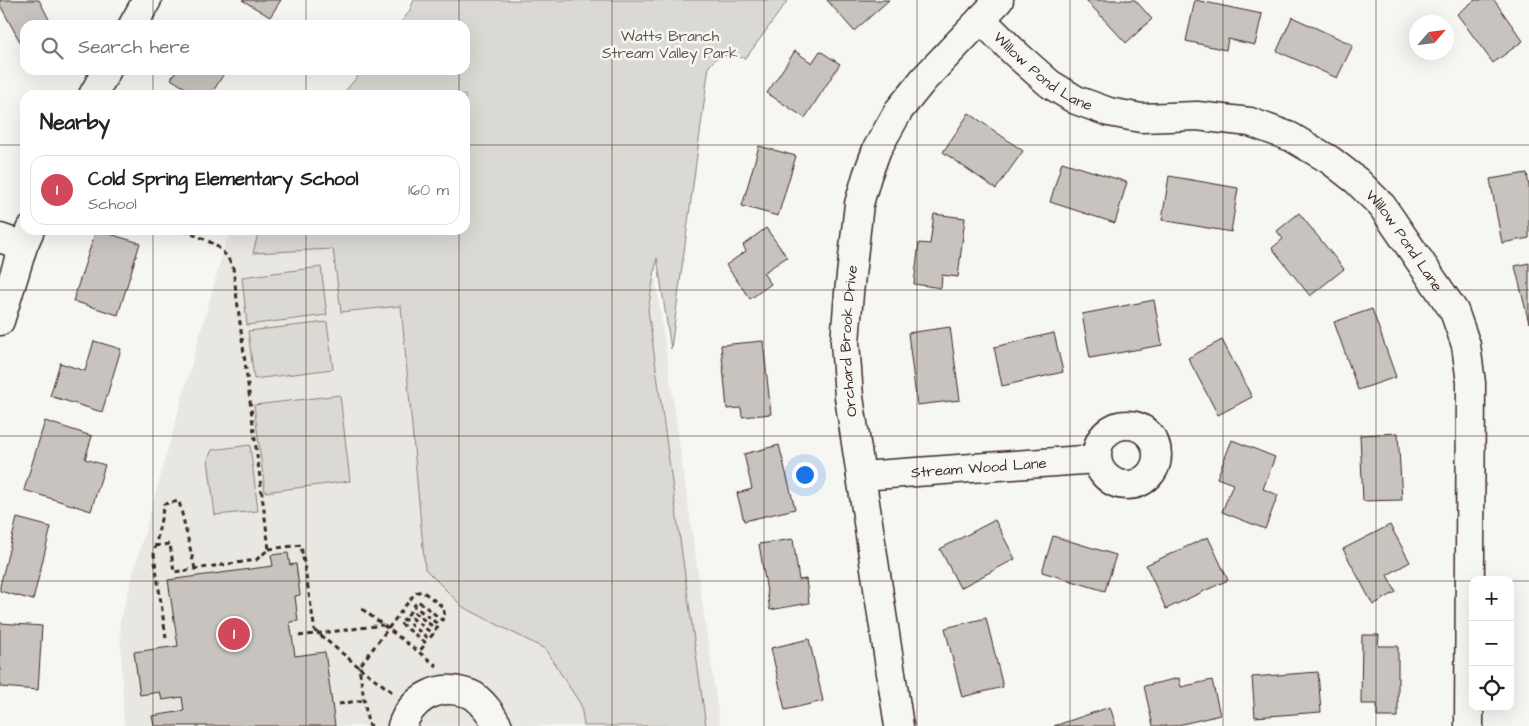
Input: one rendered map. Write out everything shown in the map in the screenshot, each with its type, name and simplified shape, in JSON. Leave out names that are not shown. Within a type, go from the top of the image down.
[{"type":"street","points":[[136,20],[147,0]]},
{"type":"street","name":"Orchard Brook Drive","points":[[899,726],[849,397],[845,342],[859,204],[866,176],[877,149],[899,110],[924,79],[999,0]]},
{"type":"street","name":"Willow Pond Lane","points":[[981,20],[1050,84],[1076,100],[1109,112],[1141,118],[1197,116],[1250,122],[1291,137],[1330,160],[1357,181],[1382,206],[1404,237],[1454,311],[1466,345],[1471,382],[1469,726]]},
{"type":"street","points":[[96,90],[104,75]]},
{"type":"street","points":[[0,321],[18,238]]},
{"type":"street","name":"Stream Wood Lane","points":[[860,476],[1097,459]]},
{"type":"street","points":[[407,717],[422,698],[437,691],[450,689],[472,695],[488,710],[498,726]]},
{"type":"path","points":[[193,235],[220,248],[227,255],[232,268],[269,549]]},
{"type":"path","points":[[166,638],[154,554],[164,504],[179,502],[195,569]]},
{"type":"path","points":[[155,546],[170,544],[174,572],[256,560],[269,549],[301,545],[314,631],[360,667],[407,717]]},
{"type":"path","points":[[372,726],[368,724],[360,667],[414,593],[422,591],[443,607],[445,617],[442,620],[418,601],[414,606],[439,625],[436,629],[411,610],[408,615],[433,634],[429,639],[404,619],[400,623],[426,643],[419,652]]},
{"type":"path","points":[[362,609],[438,666],[450,689]]},
{"type":"path","points":[[299,636],[383,625]]},
{"type":"path","points":[[339,704],[364,700]]},
{"type":"shaded area","points":[[629,94],[720,726],[124,726],[120,621],[226,241],[230,235],[470,235],[470,226]]},
{"type":"green space","name":"Watts Branch Stream Valley Park","points":[[414,0],[788,0],[746,58],[719,55],[709,66],[671,349],[657,258],[648,310],[706,726],[584,726],[581,705],[545,649],[463,607],[425,569],[401,306],[341,312],[333,249],[253,253],[258,235],[470,235],[470,90],[346,90],[359,75],[470,75],[470,20],[403,20]]},
{"type":"green space","points":[[321,267],[327,315],[247,325],[242,277]]},
{"type":"green space","points":[[327,322],[333,369],[254,379],[248,331]]},
{"type":"green space","points":[[340,395],[350,481],[265,492],[254,405]]},
{"type":"green space","points":[[250,445],[258,511],[215,515],[208,459],[212,450]]},
{"type":"building","points":[[0,0],[39,0],[49,20],[20,20],[20,42],[0,5]]},
{"type":"building","points":[[242,0],[281,0],[270,17]]},
{"type":"building","points":[[827,0],[889,0],[854,31]]},
{"type":"building","points":[[1086,0],[1135,0],[1152,19],[1126,43]]},
{"type":"building","points":[[1195,0],[1262,14],[1255,45],[1228,39],[1226,50],[1186,41]]},
{"type":"building","points":[[1475,0],[1494,0],[1523,41],[1493,63],[1457,14]]},
{"type":"building","points":[[1292,17],[1353,45],[1337,78],[1277,51]]},
{"type":"building","points":[[795,51],[812,63],[820,51],[840,64],[805,118],[767,93]]},
{"type":"building","points":[[174,75],[223,75],[214,90],[188,90],[171,79]]},
{"type":"building","points":[[969,113],[1023,151],[996,189],[943,152]]},
{"type":"building","points":[[759,146],[796,156],[778,216],[742,206]]},
{"type":"building","points":[[1062,162],[1127,182],[1115,223],[1050,202]]},
{"type":"building","points":[[1527,173],[1529,187],[1529,238],[1502,243],[1490,179]]},
{"type":"building","points":[[1169,176],[1238,188],[1231,232],[1162,220]]},
{"type":"building","points":[[1299,213],[1344,269],[1310,296],[1272,248],[1283,239],[1277,231]]},
{"type":"building","points":[[934,214],[965,218],[958,277],[942,275],[941,288],[914,284],[919,243],[930,244]]},
{"type":"building","points":[[766,228],[787,257],[763,273],[771,284],[750,299],[726,265],[746,251],[743,245]]},
{"type":"building","points":[[94,235],[113,235],[140,243],[118,315],[73,301]]},
{"type":"building","points":[[1529,263],[1529,323],[1515,266]]},
{"type":"building","points":[[1154,300],[1162,345],[1090,358],[1082,314]]},
{"type":"building","points":[[1372,309],[1396,377],[1358,390],[1334,322]]},
{"type":"building","points":[[950,327],[960,400],[917,405],[908,333]]},
{"type":"building","points":[[1054,333],[1063,372],[1002,386],[994,347]]},
{"type":"building","points":[[1222,340],[1252,397],[1218,415],[1188,358]]},
{"type":"building","points":[[94,341],[121,349],[102,412],[50,396],[60,363],[85,371]]},
{"type":"building","points":[[763,341],[771,414],[742,417],[741,408],[727,409],[721,345]]},
{"type":"building","points":[[45,421],[92,436],[85,459],[105,465],[91,511],[24,490]]},
{"type":"building","points":[[1398,433],[1402,500],[1363,501],[1360,435]]},
{"type":"building","points":[[1232,440],[1275,457],[1263,489],[1278,495],[1265,529],[1222,512],[1233,484],[1217,478]]},
{"type":"building","points":[[779,445],[795,509],[744,521],[737,493],[752,489],[744,454]]},
{"type":"building","points":[[17,518],[51,527],[33,600],[0,591]]},
{"type":"building","points":[[995,520],[1015,559],[960,588],[940,549]]},
{"type":"building","points":[[1390,525],[1410,562],[1387,575],[1396,592],[1373,605],[1343,549]]},
{"type":"building","points":[[1053,536],[1116,555],[1105,591],[1042,572]]},
{"type":"building","points":[[1208,537],[1228,580],[1166,609],[1146,565]]},
{"type":"building","points":[[793,539],[799,580],[806,579],[809,603],[770,610],[759,544]]},
{"type":"building","points":[[288,553],[290,565],[296,564],[300,595],[295,596],[298,621],[290,622],[295,656],[325,652],[335,726],[154,726],[152,716],[184,711],[182,697],[162,700],[160,692],[140,695],[134,652],[178,646],[168,580],[273,566],[271,555]]},
{"type":"building","points":[[986,618],[1003,687],[962,697],[945,628]]},
{"type":"building","points":[[0,623],[42,626],[38,690],[0,687]]},
{"type":"building","points":[[1362,635],[1379,635],[1378,646],[1398,646],[1398,717],[1377,717],[1377,704],[1361,704]]},
{"type":"building","points":[[809,639],[823,701],[785,710],[771,648]]},
{"type":"building","points":[[1318,672],[1321,712],[1255,717],[1252,677]]},
{"type":"building","points":[[1179,678],[1181,687],[1212,680],[1220,715],[1174,726],[1153,726],[1144,686]]},
{"type":"building","points":[[1110,707],[1116,726],[1054,726]]},
{"type":"place","name":"Cold Spring Elementary School","points":[[234,634]]}]
